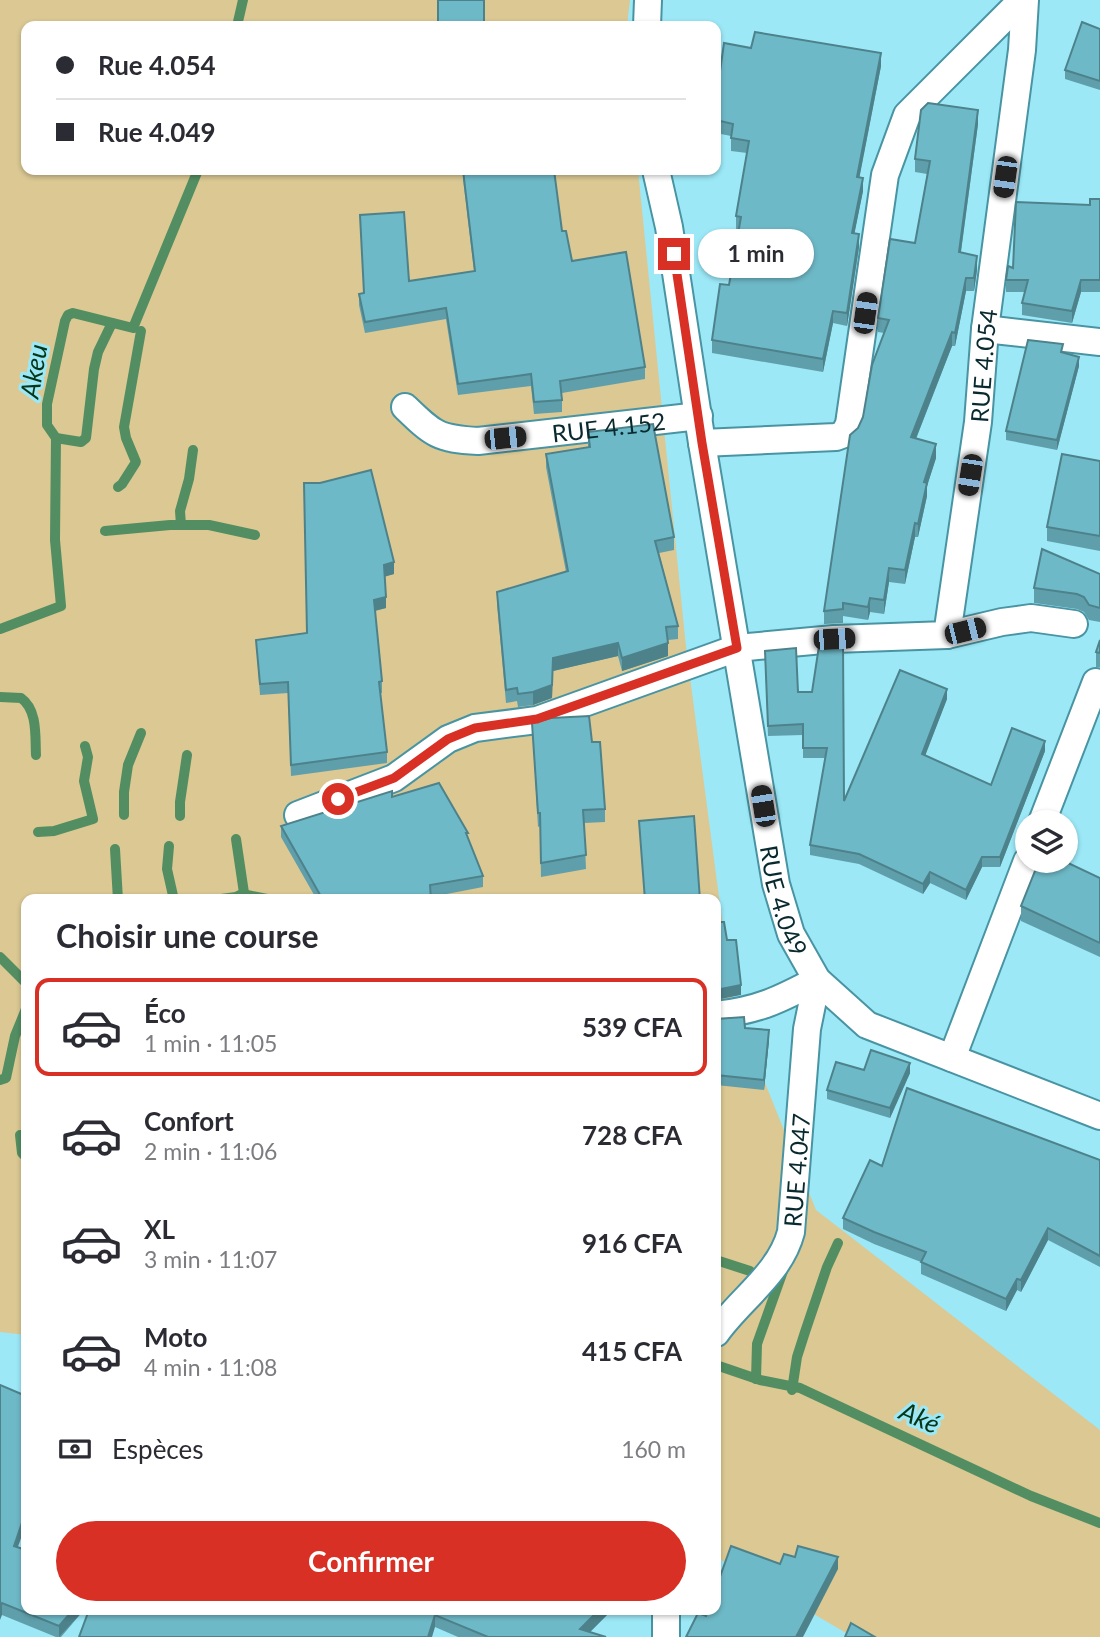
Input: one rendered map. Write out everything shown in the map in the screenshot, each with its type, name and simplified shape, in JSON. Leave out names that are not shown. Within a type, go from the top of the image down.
[{"type":"street","points":[[647,21],[648,0]]},
{"type":"street","points":[[702,443],[836,437],[844,434],[849,424],[885,175],[907,115],[1024,0]]},
{"type":"street","name":"RUE 4.054","points":[[947,635],[978,422],[985,329],[1022,50],[1024,0]]},
{"type":"street","name":"RUE 4.049","points":[[657,175],[669,227],[702,443],[776,884],[791,934],[817,980],[867,1025],[1100,1116]]},
{"type":"street","points":[[985,329],[1100,342]]},
{"type":"street","name":"RUE 4.152","points":[[405,407],[431,432],[451,440],[478,441],[699,416]]},
{"type":"street","points":[[298,815],[394,778],[448,739],[475,728],[537,719],[737,648],[834,639],[947,635],[1031,618],[1074,624]]},
{"type":"street","points":[[1047,810],[1096,682]]},
{"type":"street","points":[[952,1058],[1022,873]]},
{"type":"street","points":[[721,1015],[747,1012],[772,1004],[817,980]]},
{"type":"street","name":"RUE 4.047","points":[[721,1327],[778,1263],[787,1248],[791,1232],[807,1029],[817,980]]},
{"type":"street","points":[[666,1615],[666,1637]]},
{"type":"shaded area","points":[[0,0],[630,0],[628,21],[21,21],[21,175],[639,175],[686,647],[719,894],[21,894],[21,1334],[0,1332]]},
{"type":"shaded area","points":[[721,912],[733,1003],[816,1210],[1100,1430],[1100,1637],[853,1637],[721,1560]]},
{"type":"building","points":[[438,0],[484,0],[484,21],[438,21]]},
{"type":"building","points":[[1082,22],[1100,29],[1100,81],[1065,70]]},
{"type":"building","points":[[755,32],[881,53],[857,177],[863,178],[852,233],[859,234],[847,313],[833,311],[823,359],[712,340],[720,284],[729,285],[741,217],[736,216],[749,141],[731,138],[733,124],[721,121],[721,64],[724,43],[751,48]]},
{"type":"building","points":[[928,103],[978,110],[959,252],[977,256],[974,278],[966,278],[955,333],[952,332],[911,437],[936,444],[924,482],[927,483],[905,570],[889,568],[884,600],[870,598],[868,607],[843,603],[843,609],[824,611],[850,435],[858,428],[863,417],[872,365],[889,320],[878,318],[890,239],[915,243],[930,161],[915,159],[921,110]]},
{"type":"building","points":[[464,175],[555,175],[562,231],[566,231],[572,261],[626,252],[645,367],[560,381],[562,400],[534,402],[531,374],[458,384],[446,308],[365,322],[359,294],[364,293],[360,215],[404,212],[409,281],[475,271]]},
{"type":"building","points":[[1090,199],[1100,199],[1100,280],[1081,280],[1072,311],[1022,303],[1028,280],[1006,280],[1008,266],[1013,268],[1016,202],[1090,205]]},
{"type":"building","points":[[1028,340],[1063,344],[1061,352],[1079,357],[1057,440],[1006,431]]},
{"type":"building","points":[[653,424],[674,537],[655,541],[678,626],[666,627],[668,643],[622,658],[618,643],[553,658],[552,685],[518,694],[517,688],[506,690],[497,592],[568,571],[546,454],[590,447],[588,432]]},
{"type":"building","points":[[1062,454],[1100,461],[1100,536],[1047,527]]},
{"type":"building","points":[[371,470],[394,562],[384,565],[386,597],[374,600],[387,752],[291,765],[288,682],[260,684],[256,640],[307,633],[304,483],[320,483]]},
{"type":"building","points":[[1042,549],[1100,574],[1100,608],[1089,605],[1084,597],[1077,594],[1034,588]]},
{"type":"building","points":[[843,644],[844,801],[900,670],[947,689],[922,754],[991,785],[1012,728],[1045,741],[1018,810],[1015,810],[1015,818],[1000,857],[982,857],[966,890],[930,872],[923,884],[859,854],[810,845],[827,748],[803,748],[803,724],[768,726],[765,651],[796,648],[798,692],[812,692],[819,646]]},
{"type":"building","points":[[589,716],[592,742],[600,742],[605,809],[583,810],[586,855],[541,863],[540,813],[532,723],[551,718]]},
{"type":"building","points":[[439,783],[468,833],[483,876],[430,885],[431,894],[320,894],[281,826],[392,791],[392,797]]},
{"type":"building","points":[[694,816],[700,894],[645,894],[639,821]]},
{"type":"building","points":[[1078,868],[1100,878],[1100,943],[1021,906],[1034,873],[1078,873]]},
{"type":"building","points":[[721,922],[724,922],[727,940],[736,940],[741,985],[721,989]]},
{"type":"building","points":[[744,1017],[745,1028],[769,1030],[764,1080],[721,1076],[721,1019]]},
{"type":"building","points":[[871,1050],[910,1063],[890,1108],[827,1090],[836,1062],[864,1070]]},
{"type":"building","points":[[907,1088],[1100,1160],[1100,1256],[1048,1228],[1021,1280],[1017,1279],[1006,1299],[921,1262],[926,1252],[843,1218],[870,1160],[882,1166]]},
{"type":"building","points":[[0,1385],[21,1394],[21,1526],[14,1546],[21,1548],[21,1611],[2,1603],[0,1608]]},
{"type":"building","points":[[731,1546],[780,1564],[784,1554],[795,1557],[798,1546],[838,1557],[796,1637],[686,1637],[697,1615],[721,1615],[721,1574]]},
{"type":"building","points":[[32,1615],[69,1615],[59,1626]]},
{"type":"building","points":[[87,1615],[435,1615],[428,1637],[79,1637]]},
{"type":"building","points":[[435,1615],[594,1615],[580,1629],[606,1637],[488,1637]]},
{"type":"building","points":[[851,1623],[875,1637],[845,1637]]},
{"type":"waterway","name":"Akeu","points":[[238,21],[243,0]]},
{"type":"waterway","name":"Akeu","points":[[0,629],[61,606],[55,540],[56,438],[47,425],[47,404],[65,321],[68,315],[73,313],[133,328],[196,175]]},
{"type":"waterway","points":[[56,438],[81,442],[86,438],[94,369],[98,352],[112,323]]},
{"type":"waterway","points":[[118,487],[136,462],[124,427],[141,331]]},
{"type":"waterway","points":[[181,525],[180,511],[189,479],[193,450]]},
{"type":"waterway","points":[[105,531],[170,525],[209,525],[255,535]]},
{"type":"waterway","points":[[0,697],[21,698],[30,709],[36,755]]},
{"type":"waterway","points":[[124,815],[128,765],[141,733]]},
{"type":"waterway","points":[[38,832],[54,831],[93,819],[84,781],[88,757],[85,746]]},
{"type":"waterway","points":[[180,816],[187,755]]},
{"type":"waterway","points":[[236,839],[242,894]]},
{"type":"waterway","points":[[169,846],[167,869],[173,894]]},
{"type":"waterway","points":[[115,849],[118,894]]},
{"type":"waterway","name":"Aké","points":[[0,957],[21,978]]},
{"type":"waterway","points":[[0,1080],[6,1078],[21,1021]]},
{"type":"waterway","points":[[21,1135],[21,1144]]},
{"type":"waterway","points":[[792,1390],[797,1357],[827,1267],[838,1243]]},
{"type":"waterway","points":[[721,1262],[750,1271]]},
{"type":"waterway","points":[[756,1379],[757,1344],[783,1271]]},
{"type":"waterway","name":"Aké","points":[[721,1367],[760,1380],[800,1388],[1031,1496],[1100,1523]]},
{"type":"route","points":[[338,799],[394,778],[448,739],[475,728],[537,719],[737,648],[702,443],[674,254]]}]
